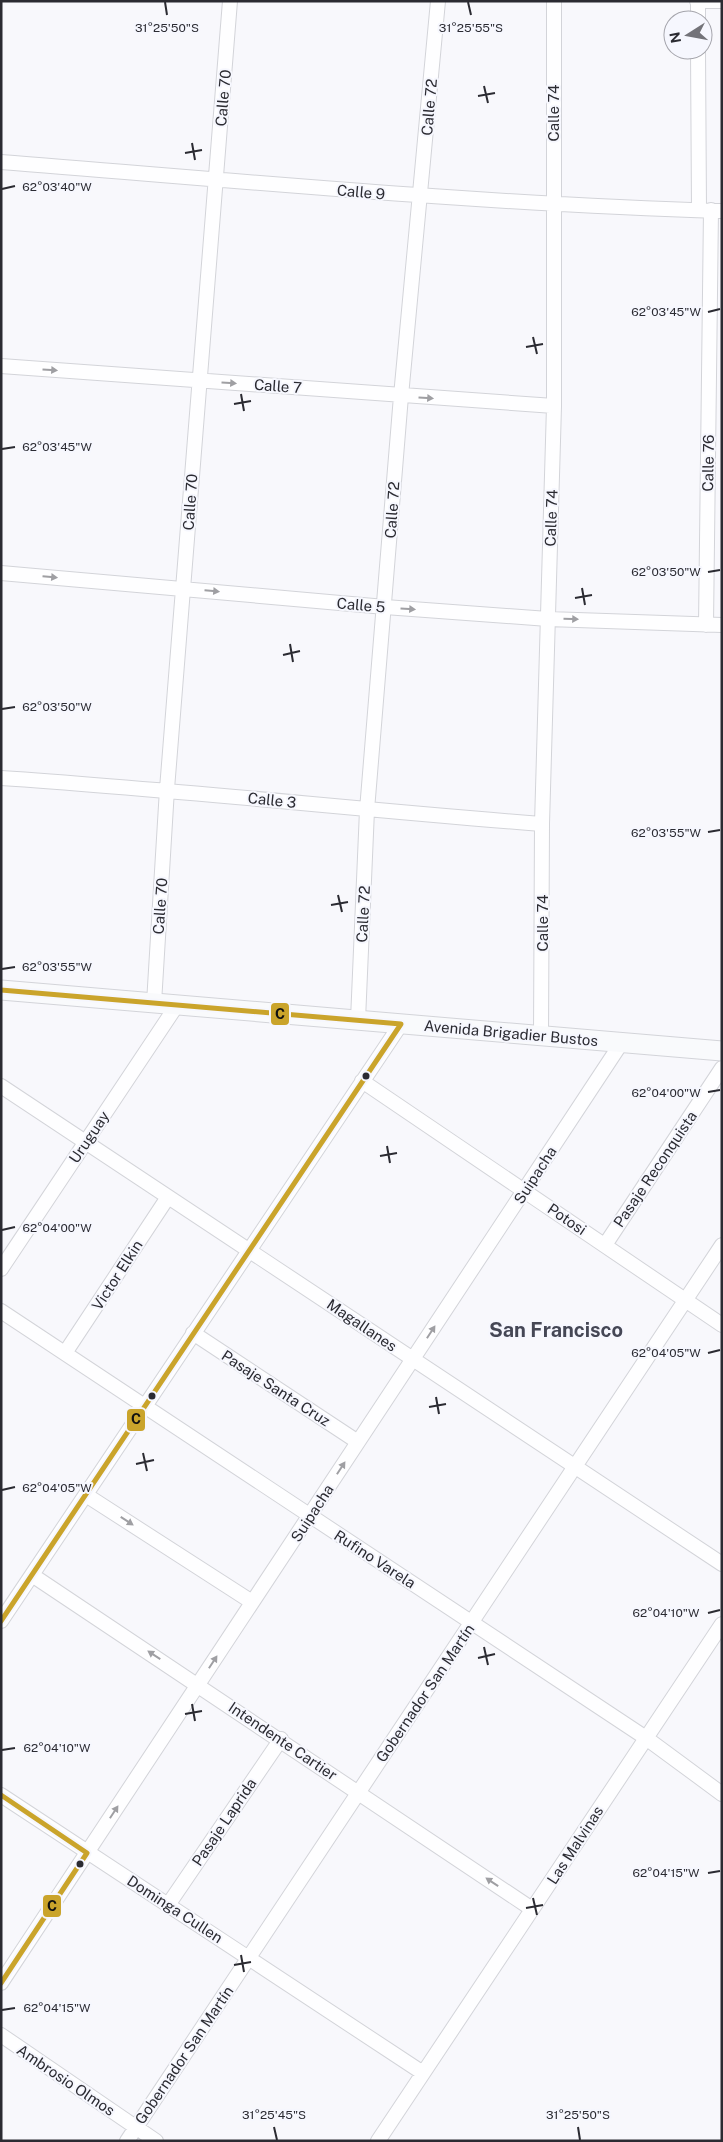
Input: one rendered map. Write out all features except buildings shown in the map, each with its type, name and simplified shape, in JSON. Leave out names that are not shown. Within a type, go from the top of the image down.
[{"type":"street","name":"Calle 70","points":[[154,1003],[167,789],[230,1]]},
{"type":"street","name":"Calle 72","points":[[358,1020],[368,810],[401,396],[438,1]]},
{"type":"street","name":"Calle 74","points":[[542,1036],[542,824],[554,406],[552,205],[554,1]]},
{"type":"street","points":[[697,1],[722,2]]},
{"type":"street","name":"Calle 76","points":[[699,60],[711,210],[706,625]]},
{"type":"street","name":"Calle 9","points":[[1,162],[421,197],[552,205],[711,210]]},
{"type":"street","name":"Calle 7","points":[[1,366],[554,406]]},
{"type":"street","name":"Calle 5","points":[[1,573],[385,607],[548,618],[722,625]]},
{"type":"street","name":"Calle 3","points":[[1,778],[167,789],[368,810],[542,824]]},
{"type":"street","name":"Avenida Brigadier Bustos","points":[[1,990],[722,1050]]},
{"type":"street","name":"Uruguay","points":[[1,1268],[177,1005]]},
{"type":"street","points":[[1,1622],[401,1024]]},
{"type":"street","name":"Suipacha","points":[[1,1983],[622,1042]]},
{"type":"street","name":"Pasaje Reconquista","points":[[604,1245],[722,1068]]},
{"type":"street","name":"Potosi","points":[[362,1081],[722,1325]]},
{"type":"street","name":"Magallanes","points":[[2,1088],[722,1564]]},
{"type":"street","name":"Victor Elkin","points":[[65,1354],[168,1197]]},
{"type":"street","name":"Gobernador San Martín","points":[[127,2141],[722,1245]]},
{"type":"street","name":"Rufino Varela","points":[[1,1311],[646,1738],[722,1794]]},
{"type":"street","name":"Pasaje Santa Cruz","points":[[194,1333],[358,1442]]},
{"type":"street","points":[[86,1495],[252,1602]]},
{"type":"street","name":"Intendente Cartier","points":[[32,1575],[281,1739],[532,1909]]},
{"type":"street","name":"Las Malvinas","points":[[378,2141],[722,1624]]},
{"type":"street","name":"Pasaje Laprida","points":[[168,1905],[281,1739]]},
{"type":"street","name":"Dominga Cullen","points":[[1,1795],[423,2073]]},
{"type":"street","name":"Ambrosio Olmos","points":[[1,2035],[156,2141]]},
{"type":"transit line","name":"C","points":[[1,990],[401,1024],[1,1621]]},
{"type":"transit line","name":"C","points":[[1,1795],[87,1853],[1,1983]]},
{"type":"district","name":"San Francisco","points":[[556,1330]]}]
